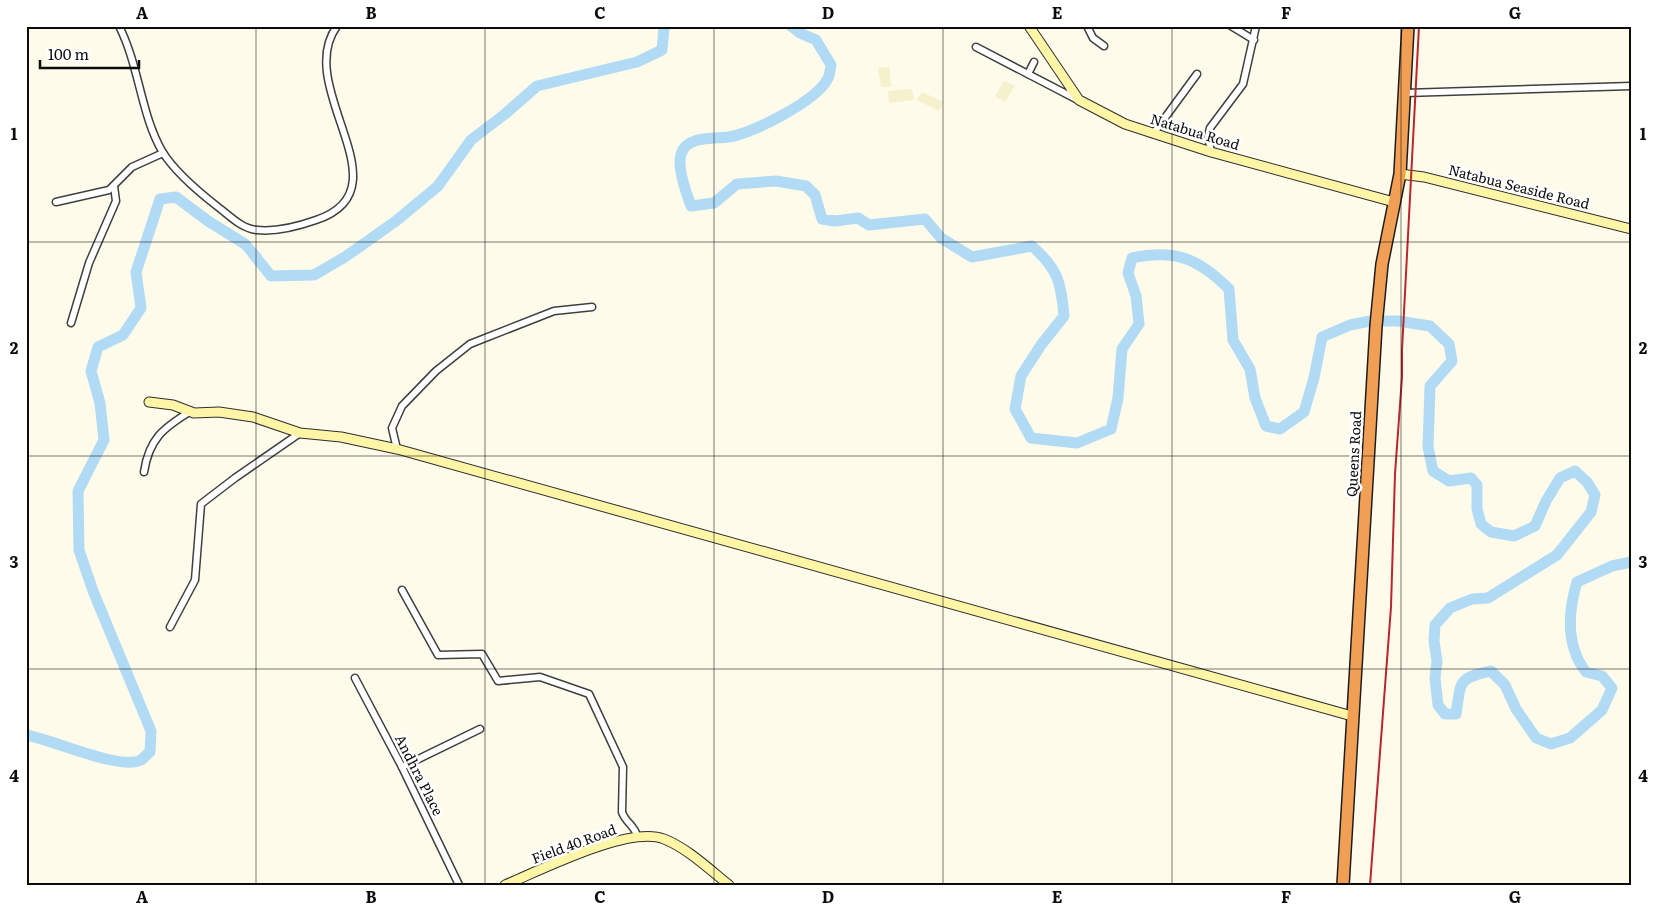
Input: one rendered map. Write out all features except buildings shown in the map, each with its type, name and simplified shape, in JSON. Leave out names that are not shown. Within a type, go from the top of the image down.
[{"type":"highway","name":"Queens Road","points":[[1343,885],[1376,326],[1382,264],[1400,174],[1408,26]]},
{"type":"street","points":[[119,26],[163,153],[192,185],[248,228],[261,230],[296,226],[330,215],[338,210],[349,196],[355,174],[326,72],[329,39],[337,26]]},
{"type":"street","name":"Natabua Road","points":[[1029,26],[1079,100],[1125,124],[1210,152],[1394,202]]},
{"type":"street","points":[[1087,26],[1093,38],[1104,46]]},
{"type":"street","points":[[1231,26],[1254,40]]},
{"type":"street","points":[[1210,152],[1208,136],[1210,128],[1243,84],[1256,26]]},
{"type":"street","points":[[976,48],[1079,100]]},
{"type":"street","points":[[1028,74],[1034,62]]},
{"type":"street","points":[[1153,134],[1196,74]]},
{"type":"street","points":[[1405,93],[1631,86]]},
{"type":"street","points":[[56,202],[106,191],[114,186],[132,167],[163,153]]},
{"type":"street","name":"Natabua Seaside Road","points":[[1400,174],[1424,177],[1631,229]]},
{"type":"street","points":[[71,322],[76,312],[89,263],[116,200],[114,186]]},
{"type":"street","points":[[397,449],[392,428],[402,406],[436,371],[470,344],[554,311],[592,307]]},
{"type":"street","points":[[148,402],[173,405],[204,414],[219,412],[253,417],[300,434],[341,437],[397,449],[1352,716]]},
{"type":"street","points":[[144,472],[146,457],[153,441],[169,426],[191,411]]},
{"type":"street","points":[[170,627],[194,580],[201,504],[235,478],[300,434]]},
{"type":"street","points":[[402,590],[438,654],[482,654],[498,681],[540,677],[589,694],[623,766],[622,812],[637,836]]},
{"type":"street","name":"Andhra Place","points":[[354,678],[402,767],[459,885]]},
{"type":"street","points":[[402,767],[480,729]]},
{"type":"street","name":"Field 40 Road","points":[[505,885],[602,845],[647,835],[664,839],[684,851],[729,885]]},
{"type":"shaded area","points":[[889,67],[891,87],[881,87],[878,68]]},
{"type":"shaded area","points":[[1004,81],[1015,86],[1005,102],[995,96]]},
{"type":"shaded area","points":[[912,89],[914,100],[889,103],[888,91]]},
{"type":"shaded area","points":[[922,92],[944,102],[939,111],[917,100]]},
{"type":"waterway","points":[[254,255],[271,276],[314,275],[345,257],[396,221],[438,186],[471,140],[537,86],[637,62],[662,50],[664,28],[666,26]]},
{"type":"waterway","points":[[791,26],[800,33],[816,40],[831,65],[828,78],[820,89],[810,97],[768,123],[729,137],[695,141],[684,148],[681,154],[680,166],[691,206],[714,203],[737,184],[776,181],[806,186],[815,195],[822,219],[835,221],[858,218],[869,225],[925,219],[941,238],[972,257],[1032,246],[1048,262],[1057,277],[1064,316],[1041,345],[1021,376],[1015,409],[1031,438],[1077,443],[1111,429],[1118,398],[1122,349],[1139,324],[1136,296],[1128,273],[1132,258],[1161,255],[1185,258],[1196,263],[1218,278],[1229,289],[1233,340],[1250,369],[1255,398],[1266,426],[1280,429],[1304,412],[1314,378],[1322,337],[1350,325],[1370,321],[1398,321],[1430,326],[1449,344],[1452,361],[1430,386],[1428,447],[1433,471],[1449,481],[1471,478],[1477,485],[1477,509],[1481,524],[1491,532],[1514,536],[1535,526],[1546,501],[1560,478],[1575,471],[1587,482],[1595,495],[1591,512],[1557,555],[1488,598],[1472,599],[1450,608],[1435,625],[1434,641],[1437,661],[1435,678],[1438,705],[1445,714],[1456,714],[1460,688],[1466,679],[1491,671],[1505,685],[1516,709],[1536,738],[1551,744],[1570,738],[1602,710],[1612,688],[1602,676],[1586,672],[1575,651],[1572,640],[1571,617],[1577,582],[1612,566],[1631,562]]},
{"type":"waterway","points":[[26,735],[118,761],[131,762],[141,760],[150,752],[151,731],[93,591],[79,550],[78,491],[104,440],[100,403],[91,371],[98,347],[123,335],[141,308],[136,272],[160,199],[176,197],[208,221],[245,244],[257,258]]},
{"type":"railway","points":[[1370,885],[1391,607],[1395,474],[1402,377],[1419,26]]}]
